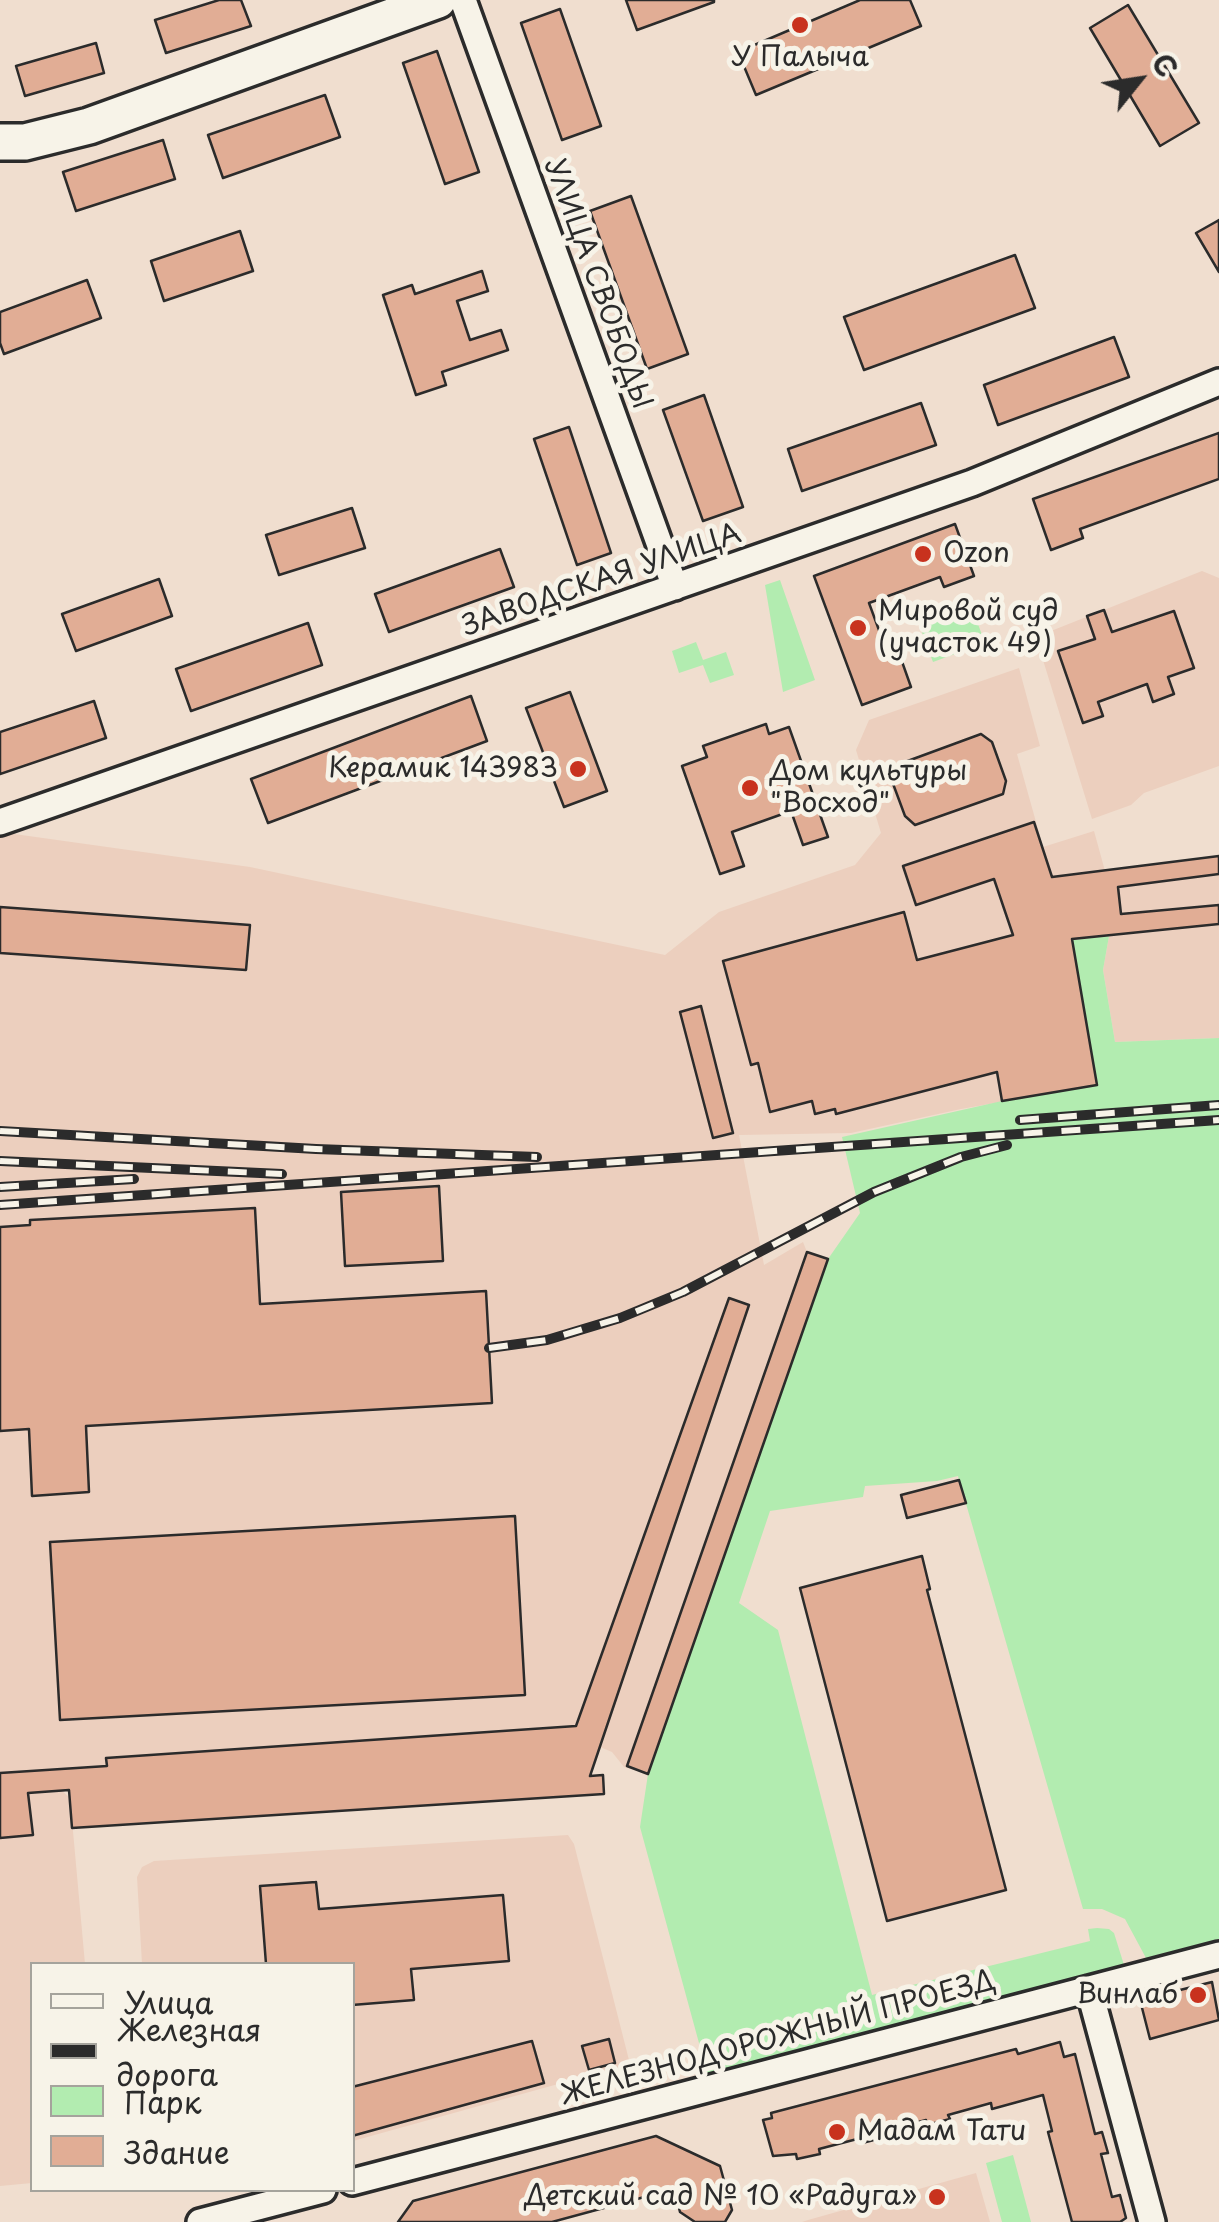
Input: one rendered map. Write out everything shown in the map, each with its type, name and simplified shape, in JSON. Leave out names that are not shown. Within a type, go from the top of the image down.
[{"type":"main road","points":[[0,142],[25,142],[89,126],[438,0]]},
{"type":"street","name":"УЛИЦА СВОБОДЫ","points":[[463,0],[674,588]]},
{"type":"street","name":"ЗАВОДСКАЯ УЛИЦА","points":[[0,822],[972,483],[1219,382]]},
{"type":"street","name":"ЖЕЛЕЗНОДОРОЖНЫЙ ПРОЕЗД","points":[[355,2181],[1219,1955]]},
{"type":"street","points":[[1089,1989],[1152,2222]]},
{"type":"street","points":[[200,2222],[315,2192]]},
{"type":"shaded area","points":[[1202,571],[1219,578],[1219,766],[1144,793],[1131,805],[1092,819],[1039,647],[1051,631]]},
{"type":"shaded area","points":[[1019,668],[1040,746],[1017,754],[1043,847],[1094,831],[1105,871],[1219,856],[1219,1038],[1115,1042],[1103,970],[1109,936],[1072,940],[1097,1085],[851,1133],[739,1135],[764,1265],[803,1242],[807,1252],[828,1259],[648,1774],[624,1767],[612,1752],[575,1726],[107,1758],[107,1766],[59,1769],[60,1789],[70,1798],[85,1962],[30,1962],[30,2183],[0,2186],[0,832],[250,867],[665,955],[719,912],[855,865],[881,833],[856,750],[869,720]]},
{"type":"shaded area","points":[[568,1835],[574,1844],[630,2064],[355,2140],[355,1962],[142,1962],[137,1877],[142,1867],[154,1861]]},
{"type":"shaded area","name":"Детский сад № 10 «Радуга»","points":[[976,2173],[990,2222],[802,2222],[808,2220]]},
{"type":"green space","points":[[780,580],[815,680],[783,692],[765,585]]},
{"type":"green space","points":[[972,608],[985,643],[933,662],[920,627]]},
{"type":"green space","points":[[696,642],[703,660],[726,652],[734,675],[710,683],[703,665],[679,673],[672,651]]},
{"type":"green space","points":[[1109,936],[1103,970],[1115,1042],[1219,1038],[1219,1939],[1146,1958],[1125,1919],[1102,1909],[1083,1909],[958,1476],[865,1486],[863,1497],[770,1511],[739,1603],[778,1630],[872,1995],[1090,1941],[1088,1929],[1109,1929],[1114,1933],[1124,1965],[1120,1970],[708,2076],[640,1827],[648,1774],[828,1259],[860,1213],[842,1137],[1002,1101],[1072,940]]},
{"type":"green space","points":[[1013,2155],[1031,2222],[1002,2222],[986,2163]]},
{"type":"building","points":[[219,0],[241,0],[251,26],[166,53],[155,20]]},
{"type":"building","points":[[626,0],[714,0],[714,2],[637,30]]},
{"type":"building","points":[[860,0],[910,0],[921,26],[756,95],[738,52]]},
{"type":"building","points":[[1128,5],[1199,123],[1160,146],[1090,28]]},
{"type":"building","points":[[560,9],[601,126],[562,140],[521,23]]},
{"type":"building","points":[[96,43],[104,73],[25,96],[16,66]]},
{"type":"building","points":[[437,51],[479,172],[445,184],[403,63]]},
{"type":"building","points":[[325,95],[340,137],[223,178],[208,135]]},
{"type":"building","points":[[163,140],[175,179],[76,211],[63,172]]},
{"type":"building","points":[[631,196],[688,354],[647,369],[590,211]]},
{"type":"building","points":[[1219,220],[1219,272],[1196,233]]},
{"type":"building","points":[[240,231],[253,271],[164,301],[151,261]]},
{"type":"building","points":[[1015,255],[1035,308],[864,370],[844,317]]},
{"type":"building","points":[[482,271],[488,291],[457,301],[470,340],[501,330],[508,350],[442,372],[446,385],[416,395],[383,295],[412,285],[415,294]]},
{"type":"building","points":[[87,280],[101,318],[4,354],[0,312]]},
{"type":"building","points":[[1114,337],[1129,377],[998,425],[984,385]]},
{"type":"building","points":[[704,395],[743,507],[703,521],[663,410]]},
{"type":"building","points":[[921,403],[936,445],[802,491],[788,449]]},
{"type":"building","points":[[569,427],[611,553],[577,565],[534,439]]},
{"type":"building","points":[[1219,433],[1219,479],[1080,529],[1083,538],[1051,550],[1033,499]]},
{"type":"building","points":[[352,508],[365,548],[279,575],[266,535]]},
{"type":"building","points":[[955,524],[974,576],[944,587],[940,577],[869,603],[890,660],[900,656],[911,687],[862,705],[814,576]]},
{"type":"building","points":[[500,549],[514,587],[389,632],[375,594]]},
{"type":"building","points":[[159,579],[172,616],[76,651],[62,614]]},
{"type":"building","points":[[1104,610],[1112,632],[1174,611],[1194,668],[1168,677],[1174,694],[1153,702],[1147,684],[1098,702],[1103,716],[1083,723],[1058,651],[1095,639],[1087,616]]},
{"type":"building","points":[[308,623],[322,665],[191,711],[176,669]]},
{"type":"building","points":[[570,692],[607,791],[564,807],[526,708]]},
{"type":"building","points":[[471,696],[487,741],[268,823],[251,779]]},
{"type":"building","points":[[94,701],[106,738],[0,774],[0,732]]},
{"type":"building","name":"Дом культуры \"Восход\"","points":[[766,724],[769,734],[789,727],[828,837],[803,845],[791,811],[732,832],[744,866],[720,874],[682,766],[707,757],[703,746]]},
{"type":"building","points":[[981,734],[992,742],[1006,781],[1003,794],[915,825],[905,816],[892,781],[894,766]]},
{"type":"building","points":[[1034,822],[1052,877],[1219,856],[1219,874],[1118,887],[1121,914],[1219,905],[1219,924],[1072,939],[1097,1085],[1002,1101],[997,1072],[836,1114],[835,1109],[815,1114],[812,1101],[770,1112],[758,1063],[751,1065],[723,961],[904,912],[917,960],[1013,935],[994,879],[916,905],[903,866]]},
{"type":"building","points":[[0,907],[250,925],[246,970],[0,953]]},
{"type":"building","points":[[701,1006],[733,1133],[713,1138],[680,1012]]},
{"type":"building","points":[[439,1186],[443,1261],[345,1266],[341,1192]]},
{"type":"building","points":[[255,1208],[260,1304],[486,1291],[492,1403],[86,1426],[89,1492],[32,1496],[29,1429],[0,1431],[0,1227],[30,1225],[30,1220]]},
{"type":"building","points":[[807,1252],[828,1259],[648,1774],[627,1766]]},
{"type":"building","points":[[729,1298],[749,1305],[590,1776],[603,1775],[604,1794],[72,1828],[69,1790],[28,1793],[33,1835],[0,1838],[0,1773],[107,1766],[106,1758],[576,1726]]},
{"type":"building","points":[[959,1480],[966,1503],[907,1518],[901,1495]]},
{"type":"building","points":[[515,1516],[525,1695],[60,1720],[50,1542]]},
{"type":"building","points":[[922,1556],[930,1589],[927,1590],[1006,1890],[887,1921],[800,1588]]},
{"type":"building","points":[[316,1882],[319,1909],[503,1895],[509,1961],[411,1969],[414,2000],[355,2005],[355,1962],[266,1962],[260,1886]]},
{"type":"building","points":[[1212,1982],[1219,2020],[1150,2039],[1140,2000]]},
{"type":"building","points":[[609,2039],[615,2063],[589,2070],[582,2046]]},
{"type":"building","points":[[532,2041],[544,2083],[355,2135],[355,2086]]},
{"type":"building","points":[[1060,2042],[1064,2057],[1075,2054],[1095,2134],[1102,2132],[1108,2153],[1101,2154],[1112,2197],[1120,2195],[1126,2218],[1120,2222],[1072,2222],[1048,2132],[1052,2131],[1043,2095],[992,2109],[991,2103],[948,2115],[950,2119],[927,2125],[926,2120],[884,2131],[886,2137],[862,2143],[861,2138],[819,2149],[820,2154],[797,2159],[796,2154],[773,2156],[763,2120],[772,2118],[771,2113],[1016,2049],[1018,2054]]},
{"type":"building","points":[[656,2136],[720,2166],[732,2210],[725,2222],[695,2222],[680,2212],[674,2189],[552,2222],[398,2222],[413,2201]]},
{"type":"railway","points":[[1020,1120],[1219,1105]]},
{"type":"railway","points":[[0,1205],[1219,1120]]},
{"type":"railway","points":[[0,1131],[537,1157]]},
{"type":"railway","points":[[489,1348],[547,1340],[620,1318],[683,1292],[874,1192],[961,1157],[1007,1145]]},
{"type":"railway","points":[[0,1161],[282,1174]]},
{"type":"railway","points":[[0,1187],[134,1179]]},
{"type":"place","name":"У Палыча","points":[[800,25]]},
{"type":"place","name":"Ozon","points":[[923,554]]},
{"type":"place","name":"Мировой суд (участок 49)","points":[[858,628]]},
{"type":"place","name":"Керамик 143983","points":[[578,769]]},
{"type":"place","name":"Дом культуры \"Восход\"","points":[[750,788]]},
{"type":"place","name":"Винлаб","points":[[1198,1995]]},
{"type":"place","name":"Мадам Тати","points":[[837,2132]]},
{"type":"place","name":"Детский сад № 10 «Радуга»","points":[[937,2197]]}]
